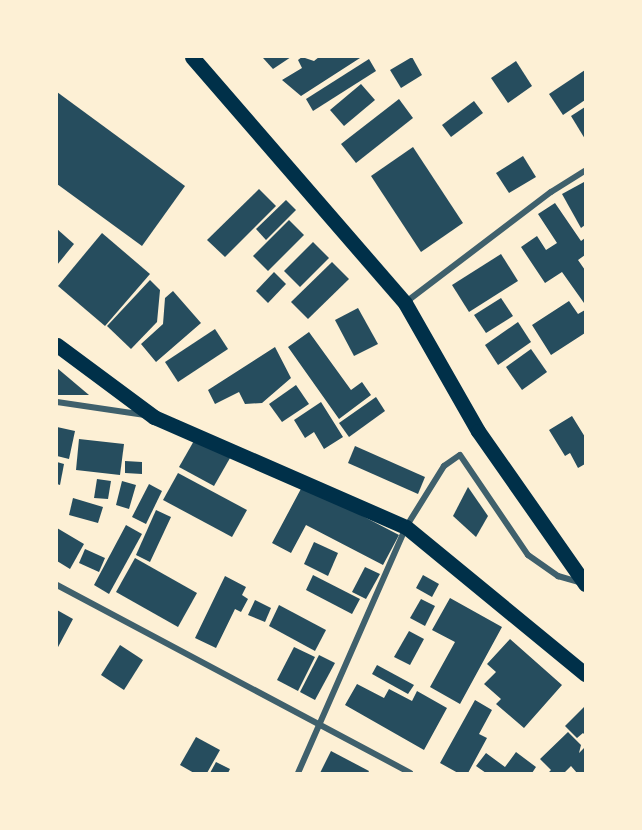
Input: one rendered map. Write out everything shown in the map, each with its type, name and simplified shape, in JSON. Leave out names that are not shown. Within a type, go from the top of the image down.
[{"type":"main road","points":[[192,57],[405,303],[478,431],[584,584]]},
{"type":"main road","points":[[57,345],[154,417],[406,527],[585,674]]},
{"type":"street","points":[[405,303],[551,192],[585,171]]},
{"type":"street","points":[[57,402],[154,417]]},
{"type":"street","points":[[298,773],[322,725],[406,527],[444,466],[460,455],[528,555],[558,576],[584,584]]},
{"type":"street","points":[[57,585],[410,773]]},
{"type":"building","points":[[265,57],[291,57],[273,69],[263,58]]},
{"type":"building","points":[[302,57],[314,61],[319,57],[360,58],[301,96],[282,80],[302,68],[298,60]]},
{"type":"building","points":[[412,57],[422,75],[401,88],[390,70]]},
{"type":"building","points":[[369,59],[376,71],[313,111],[306,99]]},
{"type":"building","points":[[516,61],[532,86],[508,103],[491,78]]},
{"type":"building","points":[[585,70],[585,100],[563,115],[549,94]]},
{"type":"building","points":[[361,84],[375,100],[344,126],[330,110]]},
{"type":"building","points":[[57,92],[185,186],[142,246],[57,184]]},
{"type":"building","points":[[399,99],[413,118],[356,163],[341,144]]},
{"type":"building","points":[[474,101],[483,113],[451,137],[442,125]]},
{"type":"building","points":[[585,107],[585,139],[571,116]]},
{"type":"building","points":[[413,147],[463,223],[421,252],[371,176]]},
{"type":"building","points":[[523,156],[536,177],[509,193],[496,173]]},
{"type":"building","points":[[584,182],[585,225],[581,228],[562,194]]},
{"type":"building","points":[[259,189],[276,206],[225,257],[207,240]]},
{"type":"building","points":[[286,200],[296,210],[266,240],[256,229]]},
{"type":"building","points":[[555,203],[581,241],[585,238],[585,255],[578,260],[585,270],[584,303],[562,272],[545,283],[521,247],[537,236],[546,250],[557,243],[538,214]]},
{"type":"building","points":[[289,220],[304,235],[268,271],[253,256]]},
{"type":"building","points":[[57,229],[74,244],[57,265]]},
{"type":"building","points":[[102,233],[150,274],[105,326],[58,286]]},
{"type":"building","points":[[313,242],[329,258],[300,287],[284,271]]},
{"type":"building","points":[[501,254],[518,281],[469,312],[452,285]]},
{"type":"building","points":[[332,262],[349,279],[308,319],[291,302]]},
{"type":"building","points":[[274,272],[286,284],[268,303],[256,291]]},
{"type":"building","points":[[150,280],[160,290],[157,322],[131,349],[107,326]]},
{"type":"building","points":[[173,291],[201,323],[156,362],[141,344],[163,324],[165,298]]},
{"type":"building","points":[[501,298],[513,316],[486,333],[474,315]]},
{"type":"building","points":[[569,301],[578,314],[585,310],[585,333],[551,355],[532,325]]},
{"type":"building","points":[[358,308],[378,344],[354,356],[335,320]]},
{"type":"building","points":[[518,322],[531,342],[498,365],[485,345]]},
{"type":"building","points":[[215,329],[228,349],[178,382],[165,362]]},
{"type":"building","points":[[309,332],[351,390],[362,382],[371,395],[339,419],[288,347]]},
{"type":"building","points":[[275,347],[291,378],[262,403],[245,404],[239,392],[215,404],[208,390]]},
{"type":"building","points":[[531,349],[547,372],[522,390],[506,367]]},
{"type":"building","points":[[57,368],[89,395],[57,395]]},
{"type":"building","points":[[296,385],[309,404],[282,422],[269,404]]},
{"type":"building","points":[[376,397],[385,411],[349,437],[339,423]]},
{"type":"building","points":[[321,402],[343,437],[324,449],[314,432],[305,438],[294,420]]},
{"type":"building","points":[[572,416],[585,437],[585,464],[578,468],[570,453],[565,456],[549,430]]},
{"type":"building","points":[[57,427],[75,431],[69,459],[57,456]]},
{"type":"building","points":[[79,439],[124,444],[120,475],[76,470]]},
{"type":"building","points":[[195,439],[230,458],[214,486],[179,467]]},
{"type":"building","points":[[355,446],[425,477],[418,494],[348,463]]},
{"type":"building","points":[[125,461],[142,462],[142,474],[125,473]]},
{"type":"building","points":[[57,462],[64,464],[60,485],[57,484]]},
{"type":"building","points":[[178,473],[247,510],[232,537],[163,500]]},
{"type":"building","points":[[97,479],[111,481],[108,499],[94,498]]},
{"type":"building","points":[[122,481],[136,485],[129,509],[116,505]]},
{"type":"building","points":[[149,484],[162,491],[146,524],[132,517]]},
{"type":"building","points":[[303,485],[399,535],[383,565],[306,525],[291,553],[272,543]]},
{"type":"building","points":[[468,487],[488,516],[476,537],[453,516]]},
{"type":"building","points":[[73,498],[103,507],[98,523],[69,515]]},
{"type":"building","points":[[156,510],[171,517],[150,562],[136,555]]},
{"type":"building","points":[[126,525],[142,534],[109,594],[94,585]]},
{"type":"building","points":[[57,528],[84,544],[70,569],[57,561]]},
{"type":"building","points":[[314,542],[338,553],[328,576],[304,564]]},
{"type":"building","points":[[85,549],[105,558],[99,572],[79,563]]},
{"type":"building","points":[[135,558],[197,593],[178,627],[116,592]]},
{"type":"building","points":[[365,567],[380,574],[366,599],[352,592]]},
{"type":"building","points":[[313,575],[360,599],[352,614],[306,590]]},
{"type":"building","points":[[423,575],[439,584],[432,597],[416,588]]},
{"type":"building","points":[[225,576],[246,587],[242,595],[248,599],[241,612],[235,609],[216,648],[195,638]]},
{"type":"building","points":[[450,598],[502,627],[460,704],[430,687],[455,642],[432,630]]},
{"type":"building","points":[[421,599],[435,606],[425,626],[410,618]]},
{"type":"building","points":[[255,600],[271,608],[265,622],[248,615]]},
{"type":"building","points":[[279,605],[326,630],[315,651],[269,626]]},
{"type":"building","points":[[57,610],[73,619],[57,649]]},
{"type":"building","points":[[409,631],[424,639],[410,665],[394,657]]},
{"type":"building","points":[[510,639],[562,685],[524,728],[496,704],[501,699],[484,684],[496,672],[487,664]]},
{"type":"building","points":[[120,645],[143,660],[124,690],[101,675]]},
{"type":"building","points":[[294,647],[315,657],[298,691],[277,680]]},
{"type":"building","points":[[319,655],[335,663],[315,700],[300,692]]},
{"type":"building","points":[[377,665],[414,685],[408,694],[372,674]]},
{"type":"building","points":[[357,684],[384,698],[389,689],[412,701],[417,691],[447,708],[424,750],[345,705]]},
{"type":"building","points":[[475,700],[492,710],[479,734],[487,738],[468,773],[458,773],[440,763]]},
{"type":"building","points":[[585,706],[585,735],[583,733],[577,738],[565,726]]},
{"type":"building","points":[[568,732],[581,745],[579,753],[585,747],[585,773],[577,773],[571,766],[564,773],[548,773],[551,770],[540,759]]},
{"type":"building","points":[[196,737],[220,750],[207,773],[194,773],[180,765]]},
{"type":"building","points":[[331,751],[369,771],[368,773],[320,773]]},
{"type":"building","points":[[516,752],[536,767],[532,773],[486,773],[476,766],[486,753],[505,767]]},
{"type":"building","points":[[216,762],[230,769],[228,773],[210,773]]}]
